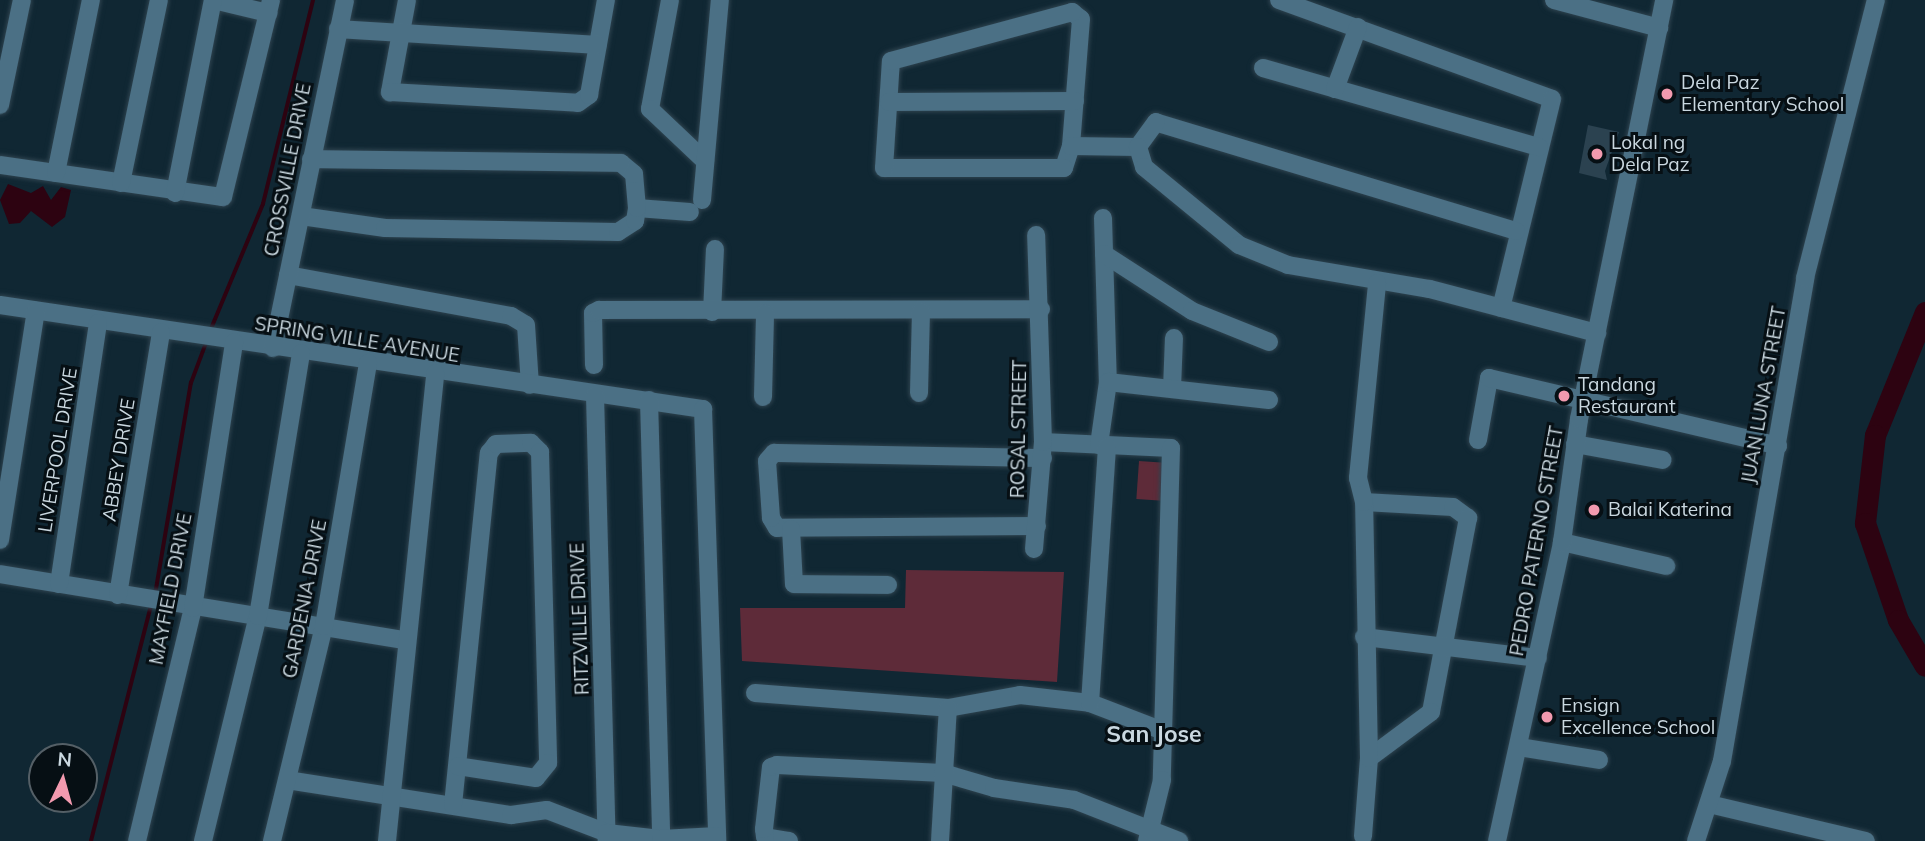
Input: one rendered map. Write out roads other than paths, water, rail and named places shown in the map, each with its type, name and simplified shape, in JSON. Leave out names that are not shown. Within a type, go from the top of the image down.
[{"type":"street","points":[[0,105],[22,0]]},
{"type":"street","points":[[55,173],[91,0]]},
{"type":"street","points":[[121,183],[159,0]]},
{"type":"street","points":[[0,165],[216,200],[228,193],[270,7],[213,0],[175,193]]},
{"type":"street","name":"CROSSVILLE DRIVE","points":[[273,348],[345,0]]},
{"type":"street","points":[[407,0],[388,86],[394,94],[578,103],[589,95],[606,0]]},
{"type":"street","points":[[670,0],[650,109],[705,161]]},
{"type":"street","points":[[637,208],[696,206],[705,161],[720,0]]},
{"type":"street","points":[[1279,0],[1545,93],[1552,99],[1552,110],[1516,231],[1501,308]]},
{"type":"street","points":[[1554,0],[1658,28]]},
{"type":"street","name":"PEDRO PATERNO STREET","points":[[1497,841],[1562,542],[1583,400],[1664,0]]},
{"type":"street","name":"JUAN LUNA STREET","points":[[1696,841],[1722,761],[1805,278],[1876,0]]},
{"type":"street","points":[[1072,12],[1081,19],[1071,146],[1064,168],[1055,171],[892,171],[881,162],[889,102],[891,61],[1072,12]]},
{"type":"street","points":[[1335,89],[1358,27]]},
{"type":"street","points":[[338,29],[398,36],[598,45]]},
{"type":"street","points":[[1264,68],[1539,147]]},
{"type":"street","points":[[889,102],[1075,101]]},
{"type":"street","points":[[1138,147],[1156,122],[1516,231]]},
{"type":"street","points":[[1071,146],[1138,147]]},
{"type":"street","points":[[1138,147],[1144,167],[1239,245],[1288,265],[1377,283],[1430,289],[1597,333]]},
{"type":"street","points":[[301,216],[386,228],[618,232],[628,229],[637,208],[634,174],[621,163],[311,159]]},
{"type":"street","points":[[1090,703],[1108,382],[1103,218]]},
{"type":"street","name":"ROSAL STREET","points":[[1034,549],[1043,450],[1041,309],[1036,235]]},
{"type":"street","points":[[712,313],[715,249]]},
{"type":"street","points":[[1104,254],[1192,312],[1269,342]]},
{"type":"street","points":[[288,275],[512,316],[526,325],[530,385]]},
{"type":"street","points":[[1363,836],[1369,758],[1364,637],[1364,502],[1358,478],[1377,283]]},
{"type":"street","name":"SPRING VILLE AVENUE","points":[[0,305],[98,323],[435,373],[699,407],[706,414],[717,839]]},
{"type":"street","points":[[594,365],[595,311],[765,313],[1041,309]]},
{"type":"street","points":[[0,540],[36,311]]},
{"type":"street","points":[[919,393],[921,311]]},
{"type":"street","points":[[763,397],[765,313]]},
{"type":"street","name":"LIVERPOOL DRIVE","points":[[59,584],[98,323]]},
{"type":"street","name":"ABBEY DRIVE","points":[[118,594],[161,332]]},
{"type":"street","points":[[1172,389],[1174,338]]},
{"type":"street","name":"MAYFIELD DRIVE","points":[[137,841],[193,608],[227,341]]},
{"type":"street","points":[[203,841],[258,616],[301,353]]},
{"type":"street","name":"GARDENIA DRIVE","points":[[272,841],[324,626],[368,363]]},
{"type":"street","points":[[387,841],[405,640],[435,373]]},
{"type":"street","points":[[1478,440],[1489,378],[1778,446]]},
{"type":"street","points":[[1108,382],[1269,400]]},
{"type":"street","name":"RITZVILLE DRIVE","points":[[595,395],[607,837]]},
{"type":"street","points":[[649,400],[661,840]]},
{"type":"street","points":[[453,805],[489,453],[496,444],[531,443],[540,452],[548,763],[536,778],[458,766]]},
{"type":"street","points":[[1575,444],[1663,460]]},
{"type":"street","points":[[1037,526],[776,528],[771,518],[767,461],[774,453],[1043,450],[1103,446],[1171,448],[1161,780],[1148,834]]},
{"type":"street","points":[[1364,502],[1453,507],[1468,518],[1430,712],[1369,758]]},
{"type":"street","points":[[791,529],[794,584],[888,585]]},
{"type":"street","points":[[1562,542],[1666,566]]},
{"type":"street","points":[[0,574],[193,608],[405,640]]},
{"type":"street","points":[[1364,637],[1538,658]]},
{"type":"street","points":[[755,693],[948,708],[1020,695],[1090,703],[1163,732]]},
{"type":"street","points":[[940,841],[948,708]]},
{"type":"street","points":[[1519,747],[1599,760]]},
{"type":"street","points":[[789,841],[765,837],[771,766],[943,773],[993,788],[1074,800],[1148,834],[1179,841]]},
{"type":"street","points":[[287,780],[511,815],[547,810],[607,837],[717,839]]},
{"type":"street","points":[[1709,804],[1866,841]]},
{"type":"waterway","points":[[211,329],[263,204],[313,0]]},
{"type":"waterway","points":[[1925,312],[1875,435],[1865,523],[1898,620],[1925,666]]},
{"type":"waterway","points":[[155,595],[191,383],[206,343]]},
{"type":"waterway","points":[[91,841],[151,606]]},
{"type":"place","name":"Dela Paz Elementary School","points":[[1667,94]]},
{"type":"place","name":"Lokal ng Dela Paz","points":[[1597,154]]},
{"type":"place","name":"Tandang Restaurant","points":[[1564,396]]},
{"type":"place","name":"Balai Katerina","points":[[1594,510]]},
{"type":"place","name":"Ensign Excellence School","points":[[1547,717]]},
{"type":"district","name":"San Jose","points":[[1154,734]]}]
